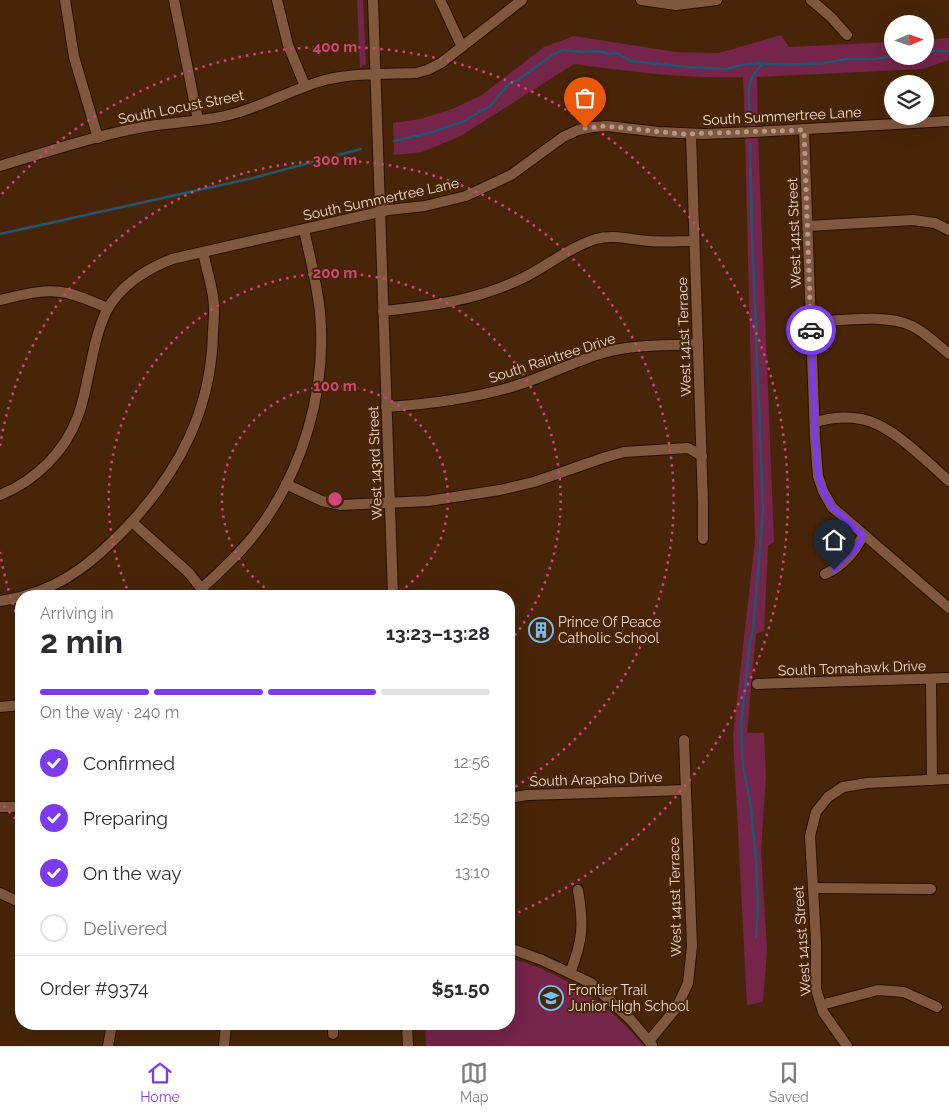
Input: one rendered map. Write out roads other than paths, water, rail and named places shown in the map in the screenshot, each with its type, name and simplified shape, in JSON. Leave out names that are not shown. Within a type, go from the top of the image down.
[{"type":"street","points":[[64,0],[74,57],[98,138]]},
{"type":"street","points":[[174,0],[198,120]]},
{"type":"street","points":[[277,0],[288,45],[305,86]]},
{"type":"street","name":"West 143rd Street","points":[[373,0],[393,590]]},
{"type":"street","points":[[440,0],[462,47]]},
{"type":"street","name":"South Locust Street","points":[[0,164],[144,127],[198,120],[247,110],[305,86],[344,76],[416,73],[427,70],[441,63],[522,0]]},
{"type":"street","points":[[641,0],[676,5],[717,0]]},
{"type":"street","points":[[811,0],[831,17],[847,35]]},
{"type":"street","name":"South Summertree Lane","points":[[0,495],[35,476],[50,462],[70,434],[78,417],[98,332],[108,308],[127,286],[141,274],[172,259],[380,212],[425,206],[466,196],[510,174],[563,137],[585,128],[606,126],[691,134],[804,130],[949,121]]},
{"type":"street","name":"West 141st Street","points":[[804,130],[818,476],[823,491],[837,513],[949,608]]},
{"type":"street","name":"West 141st Terrace","points":[[691,134],[702,456],[702,539]]},
{"type":"street","points":[[808,226],[913,220],[935,223],[949,230]]},
{"type":"street","points":[[207,590],[255,534],[272,510],[286,484],[305,440],[312,415],[320,366],[320,312],[316,282],[304,230]]},
{"type":"street","points":[[383,311],[445,304],[498,289],[522,279],[579,246],[597,239],[617,237],[649,241],[694,241]]},
{"type":"street","points":[[38,590],[55,584],[88,564],[106,549],[160,489],[176,465],[198,417],[211,368],[214,306],[203,252]]},
{"type":"street","points":[[0,300],[39,291],[52,291],[73,294],[108,308]]},
{"type":"street","points":[[811,322],[882,318],[896,320],[920,330],[949,354]]},
{"type":"street","name":"South Raintree Drive","points":[[386,407],[452,401],[494,392],[522,384],[604,353],[625,348],[698,344]]},
{"type":"street","points":[[815,422],[826,419],[852,418],[875,422],[888,430],[949,481]]},
{"type":"street","points":[[286,484],[328,503],[350,505],[428,502],[500,490],[534,482],[624,452],[688,448],[702,456]]},
{"type":"street","points":[[132,522],[189,573],[203,590]]},
{"type":"street","points":[[825,574],[843,564],[858,546],[863,535]]},
{"type":"street","points":[[0,601],[15,598]]},
{"type":"street","name":"South Tomahawk Drive","points":[[756,684],[949,678]]},
{"type":"street","points":[[931,679],[932,780],[949,779]]},
{"type":"street","points":[[0,707],[15,706]]},
{"type":"street","name":"West 141st Terrace","points":[[651,1044],[677,1007],[688,984],[692,946],[684,740]]},
{"type":"street","name":"West 141st Street","points":[[847,1046],[823,1012],[816,989],[816,942],[810,836],[816,812],[828,797],[843,787],[932,780]]},
{"type":"street","name":"South Arapaho Drive","points":[[515,797],[527,795],[686,790]]},
{"type":"street","points":[[0,807],[15,807]]},
{"type":"street","points":[[812,888],[931,889]]},
{"type":"street","points":[[570,973],[580,948],[582,930],[582,913],[578,890]]},
{"type":"street","points":[[1,897],[15,901]]},
{"type":"street","points":[[515,950],[542,960],[591,983],[631,1020],[651,1044]]},
{"type":"street","points":[[821,1005],[878,990],[904,992],[937,1007]]},
{"type":"street","points":[[108,1046],[111,1030]]},
{"type":"street","points":[[224,1046],[225,1030]]},
{"type":"street","points":[[407,1030],[408,1046]]},
{"type":"waterway","points":[[394,141],[429,133],[462,122],[490,106],[508,85],[562,50],[617,53],[630,61],[726,69],[759,63],[784,65],[884,58]]},
{"type":"waterway","points":[[934,51],[949,51]]},
{"type":"waterway","points":[[751,121],[750,82],[764,63]]},
{"type":"waterway","points":[[750,144],[763,511],[753,631],[750,641],[741,726],[743,766],[750,801],[756,859],[758,906],[756,937]]},
{"type":"waterway","points":[[0,234],[253,178],[361,149]]},
{"type":"place","name":"Prince Of Peace Catholic School","points":[[541,630]]},
{"type":"place","name":"Frontier Trail Junior High School","points":[[551,998]]}]
